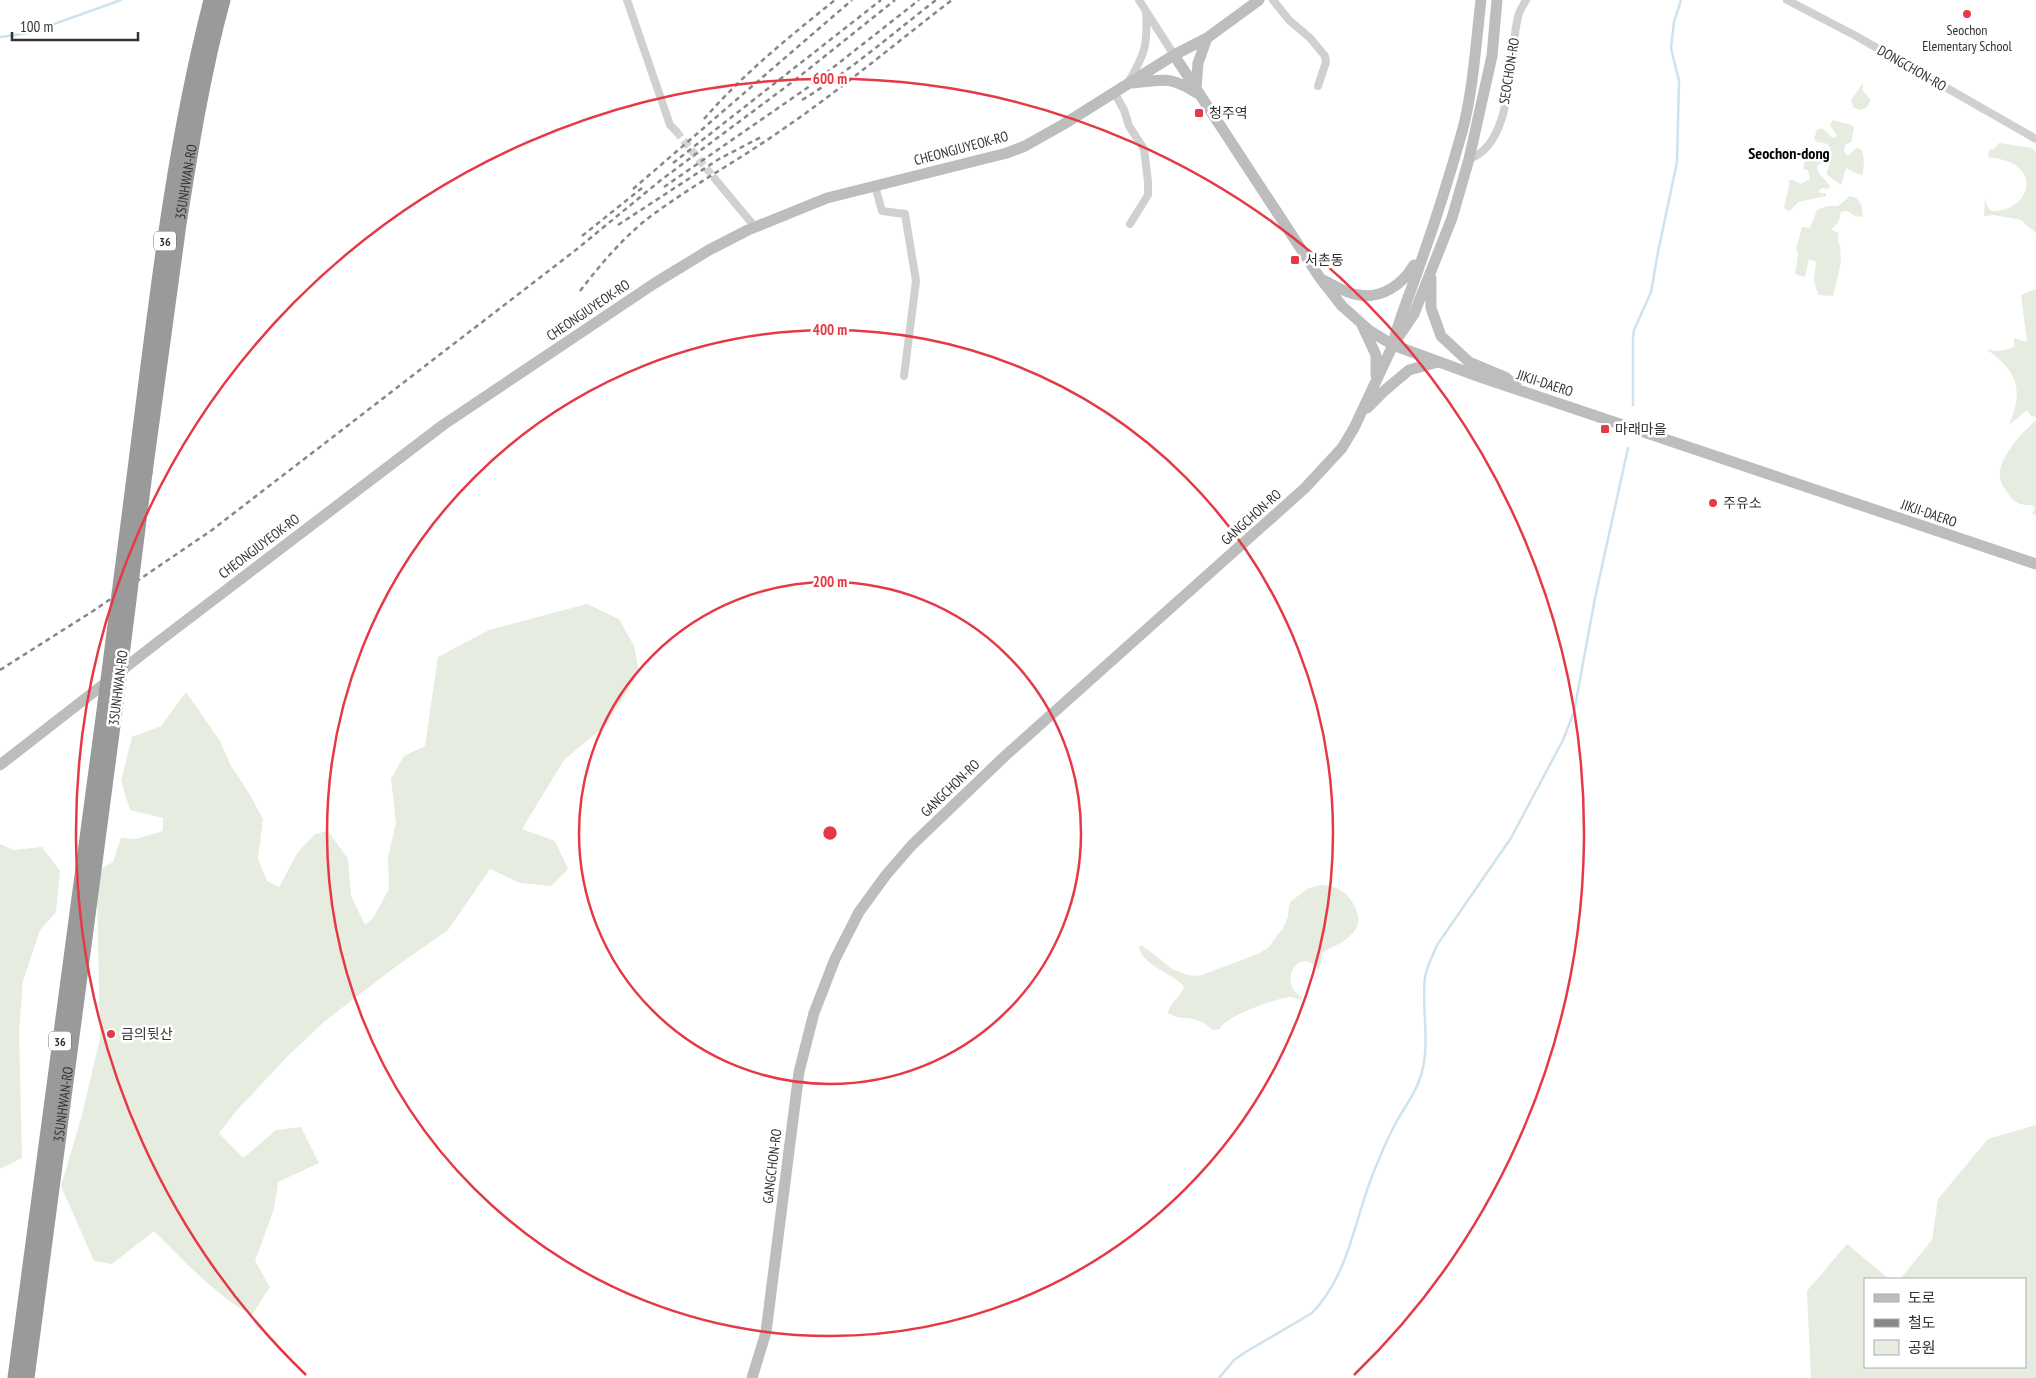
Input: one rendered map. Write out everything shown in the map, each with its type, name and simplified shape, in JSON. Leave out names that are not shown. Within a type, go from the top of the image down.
[{"type":"highway","name":"3SUNHWAN-RO","points":[[27,1378],[111,703],[133,485],[170,201],[186,108],[211,0]]},
{"type":"highway","name":"3SUNHWAN-RO","points":[[15,1378],[145,473],[173,265],[204,80],[223,0]]},
{"type":"main road","name":"CHEONGJUYEOK-RO","points":[[0,765],[443,425],[655,283],[709,250],[755,227],[828,198],[1000,155],[1024,146],[1064,124],[1174,55],[1207,38],[1259,0]]},
{"type":"main road","points":[[1393,345],[1403,306],[1428,242],[1462,130],[1481,0]]},
{"type":"main road","points":[[1393,345],[1414,314],[1452,218],[1469,159],[1492,56],[1497,0]]},
{"type":"main road","points":[[1127,84],[1169,80],[1180,82],[1199,92],[1198,63],[1207,38]]},
{"type":"main road","name":"JIKJI-DAERO","points":[[1174,55],[1320,278],[1342,306],[1361,323],[1393,345],[1522,391],[2036,564]]},
{"type":"main road","points":[[1320,278],[1358,295],[1373,295],[1389,291],[1407,278],[1428,242]]},
{"type":"main road","points":[[1431,271],[1432,308],[1441,336],[1469,362],[1505,377],[1522,391]]},
{"type":"main road","points":[[1361,323],[1376,355],[1375,382]]},
{"type":"main road","name":"GANGCHON-RO","points":[[752,1378],[766,1332],[799,1072],[814,1013],[835,959],[859,912],[886,875],[912,845],[1006,754],[1306,488],[1342,448],[1393,345]]},
{"type":"main road","points":[[1359,417],[1384,391],[1409,370],[1439,362]]},
{"type":"street","points":[[627,0],[670,125],[676,131]]},
{"type":"street","points":[[1273,0],[1289,20],[1310,38],[1325,56],[1326,62],[1318,86]]},
{"type":"street","name":"SEOCHON-RO","points":[[1469,159],[1478,156],[1487,148],[1501,120],[1511,81],[1512,49],[1518,15],[1526,0]]},
{"type":"street","name":"DONGCHON-RO","points":[[1787,0],[1856,36],[2036,139]]},
{"type":"street","points":[[1141,1],[1174,55]]},
{"type":"street","points":[[1127,84],[1143,57],[1146,46],[1146,12]]},
{"type":"street","points":[[1114,92],[1124,110],[1129,126],[1144,149],[1148,182],[1148,195],[1130,224]]},
{"type":"street","points":[[715,179],[755,227]]},
{"type":"street","points":[[875,186],[882,211],[905,214],[916,281],[904,376]]},
{"type":"green space","points":[[1863,83],[1863,91],[1870,99],[1867,107],[1859,110],[1853,107],[1851,100]]},
{"type":"green space","points":[[1833,120],[1854,127],[1851,142],[1845,145],[1844,151],[1847,156],[1857,148],[1862,150],[1864,160],[1863,174],[1860,175],[1846,168],[1841,185],[1826,174],[1830,163],[1819,164],[1817,168],[1819,173],[1830,186],[1828,189],[1823,188],[1819,190],[1820,193],[1826,193],[1826,196],[1798,202],[1790,211],[1786,210],[1784,207],[1789,180],[1801,184],[1810,179],[1808,170],[1803,169],[1807,150],[1821,153],[1831,151],[1828,144],[1817,142],[1814,139],[1817,130],[1822,128],[1833,138],[1837,136],[1830,125]]},
{"type":"green space","points":[[1999,143],[2032,148],[2036,152],[2036,233],[2021,220],[1994,215],[1984,216],[1985,199],[1990,210],[2002,210],[2009,208],[2020,200],[2026,189],[2025,176],[2018,167],[2006,161],[1988,157],[1989,149],[1993,150]]},
{"type":"green space","points":[[1850,196],[1859,201],[1862,206],[1863,217],[1855,216],[1847,211],[1841,212],[1839,221],[1831,230],[1839,233],[1838,241],[1841,263],[1833,296],[1818,295],[1814,280],[1816,262],[1809,259],[1805,277],[1795,274],[1798,254],[1796,249],[1802,227],[1810,228],[1817,210],[1828,206],[1838,206]]},
{"type":"green space","points":[[2036,289],[2036,417],[2031,416],[2027,410],[2009,425],[2016,401],[2017,391],[2015,382],[2005,366],[1986,349],[2000,351],[2014,347],[2014,338],[2027,342],[2021,295]]},
{"type":"green space","points":[[2036,420],[2036,515],[2032,514],[2035,508],[2032,505],[2016,502],[2011,498],[2001,483],[2000,471],[2012,446]]},
{"type":"green space","points":[[587,604],[619,619],[634,646],[639,672],[607,724],[564,760],[522,829],[555,841],[568,869],[551,886],[520,883],[490,869],[448,930],[394,968],[325,1021],[288,1056],[238,1109],[219,1133],[243,1158],[276,1130],[301,1127],[319,1163],[278,1182],[274,1209],[255,1261],[270,1287],[252,1315],[225,1298],[212,1287],[154,1231],[112,1264],[94,1261],[61,1186],[82,1115],[100,1038],[97,893],[102,868],[113,862],[121,838],[136,839],[163,831],[163,818],[130,810],[121,781],[132,737],[161,726],[186,692],[220,741],[231,766],[263,819],[258,859],[267,881],[279,887],[298,852],[315,834],[328,831],[348,859],[351,896],[365,925],[373,918],[389,889],[388,857],[396,823],[391,779],[404,756],[425,746],[438,657],[489,630]]},
{"type":"green space","points":[[0,844],[14,850],[42,847],[60,871],[56,912],[40,930],[23,981],[19,1030],[22,1158],[0,1169]]},
{"type":"green space","points":[[1321,885],[1336,888],[1347,895],[1354,904],[1358,920],[1355,930],[1349,937],[1323,952],[1319,970],[1311,963],[1304,961],[1298,963],[1293,969],[1291,984],[1294,991],[1302,997],[1301,1000],[1290,997],[1263,1004],[1230,1019],[1220,1029],[1212,1030],[1195,1019],[1174,1016],[1168,1013],[1184,987],[1145,958],[1139,946],[1143,946],[1172,969],[1188,975],[1199,976],[1258,954],[1268,948],[1283,928],[1288,917],[1291,901],[1309,888]]},
{"type":"green space","points":[[2036,1125],[2036,1378],[1811,1378],[1807,1291],[1847,1244],[1888,1278],[1864,1278],[1864,1368],[2026,1368],[2026,1278],[1901,1278],[1932,1240],[1938,1199],[1988,1139]]},
{"type":"waterway","points":[[0,37],[29,33],[121,0]]},
{"type":"waterway","points":[[1633,405],[1634,330],[1651,292],[1677,162],[1679,81],[1671,48],[1674,22],[1681,0]]},
{"type":"waterway","points":[[1219,1378],[1234,1360],[1244,1353],[1312,1313],[1336,1280],[1351,1242],[1369,1183],[1379,1158],[1421,1075],[1426,1039],[1424,989],[1425,977],[1430,961],[1437,945],[1511,838],[1563,740],[1574,712],[1595,598],[1628,448]]},
{"type":"tunnel","points":[[676,131],[715,179]]},
{"type":"railway","points":[[704,119],[750,71],[835,0]]},
{"type":"railway","points":[[633,189],[852,0]]},
{"type":"railway","points":[[673,163],[881,0]]},
{"type":"railway","points":[[0,670],[93,611],[212,530],[577,249],[661,180],[795,80],[895,0]]},
{"type":"railway","points":[[664,187],[807,88],[919,0]]},
{"type":"railway","points":[[802,100],[854,65],[936,0]]},
{"type":"railway","points":[[580,291],[611,253],[647,219],[808,112],[952,0]]},
{"type":"railway","points":[[618,225],[719,159],[763,136]]},
{"type":"railway","points":[[582,236],[642,188]]},
{"type":"place","name":"Seochon Elementary School","points":[[1967,14]]},
{"type":"place","name":"청주역","points":[[1199,113]]},
{"type":"place","name":"서촌동","points":[[1295,260]]},
{"type":"place","name":"마래마을","points":[[1605,429]]},
{"type":"place","name":"주유소","points":[[1713,503]]},
{"type":"place","name":"금의뒷산","points":[[111,1034]]},
{"type":"district","name":"Seochon-dong","points":[[1789,153]]}]
